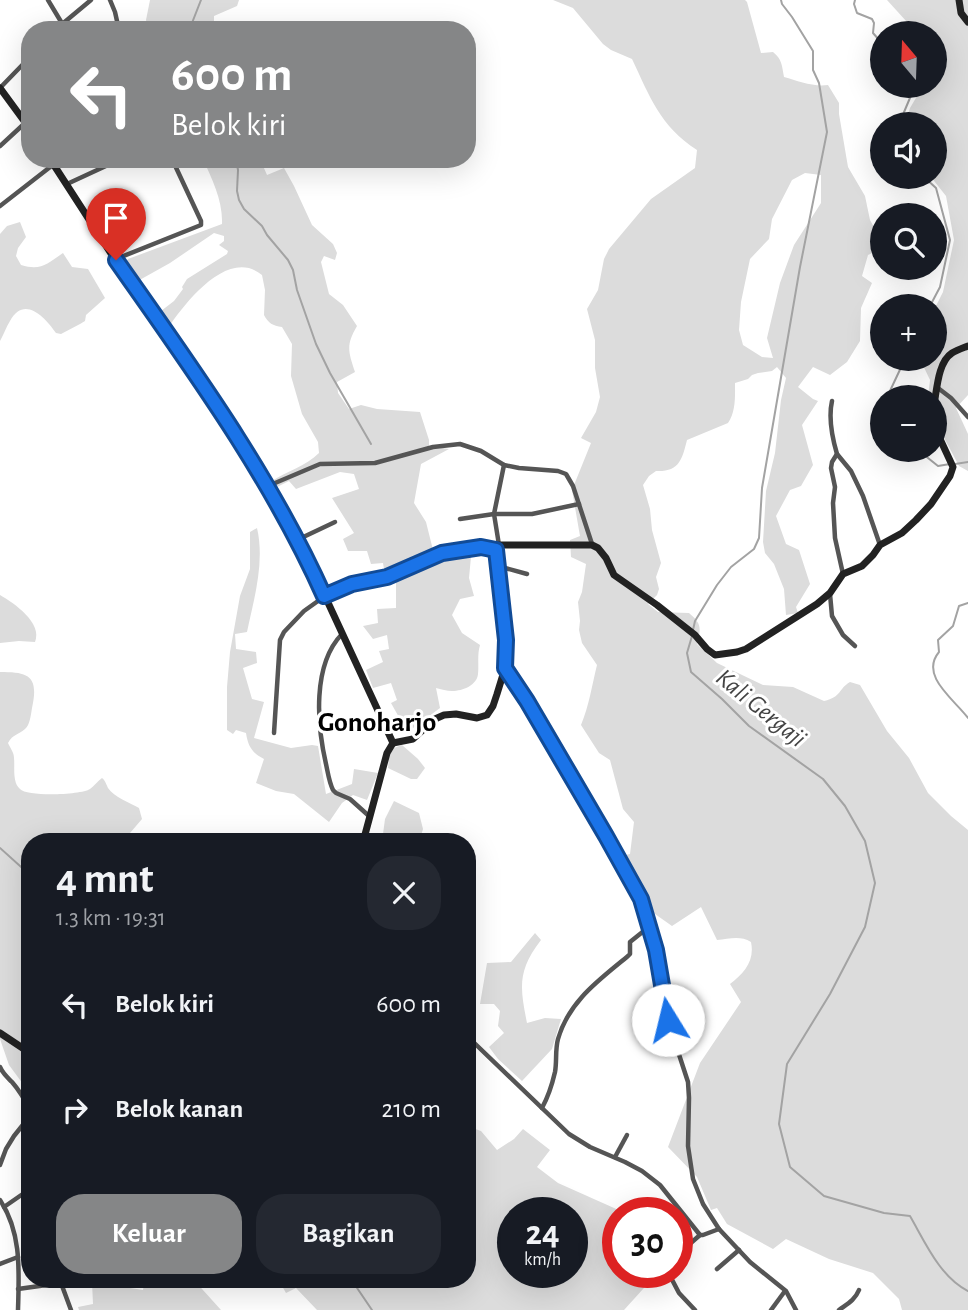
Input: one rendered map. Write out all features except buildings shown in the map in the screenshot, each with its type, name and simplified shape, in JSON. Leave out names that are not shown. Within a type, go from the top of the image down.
[{"type":"street","points":[[48,0],[61,21]]},
{"type":"street","points":[[65,21],[91,0]]},
{"type":"street","points":[[110,0],[117,21]]},
{"type":"street","points":[[959,0],[961,13],[968,22]]},
{"type":"street","points":[[21,66],[0,88],[21,116]]},
{"type":"street","points":[[0,146],[21,131]]},
{"type":"street","points":[[0,206],[45,168]]},
{"type":"street","points":[[56,168],[268,486],[342,633],[393,743]]},
{"type":"street","points":[[67,184],[102,168]]},
{"type":"street","points":[[116,260],[201,225],[176,168]]},
{"type":"street","points":[[938,385],[945,358],[968,346]]},
{"type":"street","points":[[947,395],[968,417]]},
{"type":"street","points":[[832,401],[831,427],[837,454],[851,471],[863,496],[880,545]]},
{"type":"street","points":[[268,486],[320,464],[375,463],[433,447],[460,444],[504,464],[563,472],[570,480],[592,545]]},
{"type":"street","points":[[274,733],[280,640],[284,632],[298,616],[324,596],[352,584],[387,577],[442,553],[481,547],[592,545],[601,551],[614,575],[692,633],[715,655],[737,652],[781,628],[830,593],[843,574],[862,566],[880,545],[902,533],[931,503],[950,475],[952,464],[947,453]]},
{"type":"street","points":[[837,454],[831,468],[835,487],[835,538],[843,574]]},
{"type":"street","points":[[365,833],[387,753],[393,743],[413,739],[435,719],[444,715],[457,714],[477,718],[487,715],[493,706],[505,668],[506,640],[494,514],[504,464]]},
{"type":"street","points":[[460,519],[494,514],[532,514],[579,504]]},
{"type":"street","points":[[297,541],[335,522]]},
{"type":"street","points":[[497,566],[527,574]]},
{"type":"street","points":[[830,593],[832,616],[843,635],[855,646]]},
{"type":"street","points":[[342,633],[329,652],[323,668],[319,706],[323,750],[333,790],[350,799],[369,816]]},
{"type":"street","points":[[505,668],[527,701],[641,899],[659,964],[670,1027],[688,1082],[688,1146],[693,1179],[703,1204],[719,1229],[750,1262],[786,1291],[796,1310]]},
{"type":"street","points":[[542,1108],[549,1095],[555,1071],[558,1041],[575,1004],[590,987],[630,954],[630,942],[650,926]]},
{"type":"street","points":[[0,1033],[21,1047]]},
{"type":"street","points":[[476,1045],[575,1139],[642,1171],[660,1185],[700,1235]]},
{"type":"street","points":[[0,1067],[21,1094]]},
{"type":"street","points":[[0,1165],[10,1142],[21,1128]]},
{"type":"street","points":[[615,1157],[627,1135]]},
{"type":"street","points":[[4,1207],[21,1195]]},
{"type":"street","points":[[0,1200],[14,1229],[18,1257],[18,1310]]},
{"type":"street","points":[[693,1241],[700,1235],[719,1229]]},
{"type":"street","points":[[717,1269],[739,1250]]},
{"type":"street","points":[[0,1264],[18,1257]]},
{"type":"street","points":[[18,1289],[23,1288]]},
{"type":"street","points":[[64,1288],[71,1310]]},
{"type":"street","points":[[676,1288],[695,1310]]},
{"type":"street","points":[[839,1310],[852,1301],[859,1290]]},
{"type":"street","points":[[771,1310],[786,1291]]},
{"type":"shaded area","points":[[150,0],[239,0],[237,6],[214,16],[214,21],[146,20]]},
{"type":"shaded area","points":[[553,0],[745,0],[761,53],[773,52],[776,55],[784,77],[828,85],[839,103],[848,167],[865,196],[870,220],[870,254],[862,276],[872,283],[861,308],[860,341],[847,362],[830,375],[813,367],[798,387],[818,401],[802,425],[813,465],[801,486],[790,490],[776,516],[786,544],[799,550],[810,584],[796,607],[798,613],[786,615],[784,589],[774,564],[765,553],[763,542],[766,491],[775,453],[786,378],[777,367],[735,383],[734,409],[728,423],[687,440],[675,467],[656,471],[643,485],[661,563],[656,577],[659,589],[648,604],[658,612],[689,613],[699,627],[697,644],[717,663],[763,685],[793,687],[824,701],[837,695],[850,682],[860,685],[887,731],[909,758],[928,793],[968,830],[968,1310],[902,1310],[899,1299],[873,1273],[829,1259],[786,1239],[773,1249],[727,1224],[717,1208],[711,1210],[697,1177],[668,1147],[700,1063],[741,1002],[730,984],[747,966],[752,949],[751,942],[747,940],[717,940],[701,907],[672,926],[638,902],[613,858],[630,854],[634,822],[623,809],[610,760],[599,753],[581,725],[597,665],[582,643],[579,630],[578,602],[586,564],[571,557],[570,540],[580,536],[572,490],[591,443],[581,438],[596,412],[600,397],[595,368],[595,340],[587,309],[598,290],[604,259],[609,249],[651,199],[695,168],[697,150],[674,131],[657,110],[632,59],[603,44],[573,8]],"holes":[[[805,173],[821,175],[821,203],[794,245],[780,283],[767,338],[773,358],[762,357],[743,345],[739,330],[741,302],[750,259],[769,239],[772,219],[792,180]]]},
{"type":"shaded area","points":[[887,0],[968,0],[968,395],[956,408],[968,434],[968,471],[959,466],[947,443],[947,385],[929,385],[926,371],[947,371],[947,294],[942,294],[954,240],[946,196],[940,189],[947,189],[947,112],[909,112],[916,98],[947,98],[947,21],[906,21]]},
{"type":"shaded area","points":[[207,168],[264,168],[267,175],[284,168],[312,225],[333,244],[337,253],[335,260],[324,256],[321,262],[329,294],[343,305],[357,326],[349,348],[355,372],[337,382],[338,393],[349,409],[361,405],[420,412],[429,446],[449,449],[421,464],[414,503],[426,522],[433,550],[472,546],[469,578],[474,596],[460,599],[452,615],[462,633],[480,645],[478,674],[475,681],[465,689],[452,691],[436,688],[440,708],[413,728],[405,728],[391,703],[397,700],[391,683],[373,688],[366,670],[383,662],[379,651],[389,649],[387,635],[373,639],[363,626],[378,623],[377,609],[396,608],[396,583],[386,581],[383,563],[371,564],[367,551],[348,551],[343,539],[354,533],[332,498],[359,489],[354,474],[340,472],[296,489],[289,481],[273,489],[272,481],[319,453],[318,442],[302,414],[291,376],[292,344],[282,327],[271,324],[264,315],[265,290],[262,275],[249,268],[235,268],[222,273],[196,293],[168,328],[160,316],[161,311],[174,301],[187,279],[227,254],[228,251],[219,245],[224,241],[224,236],[214,233],[136,282],[130,278],[123,266],[128,259],[222,224],[219,199]]},
{"type":"shaded area","points":[[20,222],[26,237],[16,256],[21,265],[39,267],[63,253],[72,267],[88,269],[105,298],[86,315],[85,321],[61,334],[56,333],[34,311],[22,310],[10,321],[0,341],[0,234],[7,226]]},
{"type":"shaded area","points":[[257,528],[260,554],[253,607],[247,632],[235,634],[236,649],[256,652],[257,663],[243,668],[252,699],[264,702],[254,738],[291,748],[318,746],[326,794],[352,784],[354,769],[378,773],[367,800],[353,795],[342,803],[329,822],[294,794],[276,791],[256,783],[264,759],[251,749],[246,733],[236,730],[233,734],[227,730],[230,652],[240,596],[250,569],[250,532]]},
{"type":"shaded area","points":[[0,595],[26,614],[35,628],[35,642],[0,643]]},
{"type":"shaded area","points":[[0,672],[25,675],[30,678],[34,689],[28,725],[8,743],[13,754],[17,786],[25,792],[33,793],[76,793],[90,789],[102,778],[114,794],[139,808],[142,819],[130,833],[21,833],[21,1081],[9,1065],[0,1039]]},
{"type":"shaded area","points":[[402,745],[425,768],[417,779],[411,779],[388,768],[389,756],[394,748]]},
{"type":"shaded area","points":[[394,801],[419,813],[422,833],[383,833],[385,819]]},
{"type":"shaded area","points":[[535,933],[541,940],[528,961],[522,980],[527,1023],[545,1018],[561,1019],[552,1049],[522,1081],[489,1047],[504,1033],[498,1026],[500,1011],[494,1004],[480,1004],[487,963],[511,962]]},
{"type":"shaded area","points":[[476,1129],[481,1131],[497,1150],[514,1139],[523,1129],[550,1150],[537,1167],[558,1183],[602,1203],[602,1288],[644,1288],[624,1310],[317,1310],[296,1288],[476,1288]]},
{"type":"shaded area","points":[[92,1288],[201,1288],[221,1310],[79,1310],[78,1307],[93,1304]]},
{"type":"shaded area","points":[[283,1288],[296,1288],[286,1293]]},
{"type":"waterway","points":[[193,21],[201,0]]},
{"type":"waterway","name":"Kali Gergaji","points":[[693,630],[695,621],[717,585],[731,567],[754,549],[759,538],[762,488],[800,267],[827,132],[819,83],[813,70],[813,51],[781,0]]},
{"type":"waterway","points":[[855,0],[857,13],[873,21]]},
{"type":"waterway","points":[[904,112],[910,98]]},
{"type":"waterway","points":[[238,168],[239,200],[288,260],[316,344],[371,444]]},
{"type":"waterway","points":[[936,189],[950,240],[936,294]]},
{"type":"waterway","points":[[893,385],[899,371]]},
{"type":"waterway","points":[[933,462],[938,466],[950,464]]},
{"type":"waterway","points":[[955,464],[968,462]]},
{"type":"waterway","points":[[968,603],[959,606],[953,626],[938,640],[939,652],[933,670],[941,687],[968,718]]},
{"type":"waterway","name":"Kali Gergaji","points":[[692,636],[687,653],[691,672],[749,726],[823,779],[845,806],[865,841],[875,883],[865,927],[830,994],[787,1064],[779,1124],[790,1167],[824,1196],[884,1213],[910,1216],[941,1268],[968,1291]]},
{"type":"waterway","points":[[0,848],[21,867]]},
{"type":"waterway","points":[[357,1288],[372,1310]]},
{"type":"district","name":"Gonoharjo","points":[[377,723]]},
{"type":"route","points":[[116,260],[268,486],[324,596],[352,584],[387,577],[442,553],[481,547],[496,550],[506,640],[505,668],[518,685],[641,899],[656,950],[668,1020]]}]
